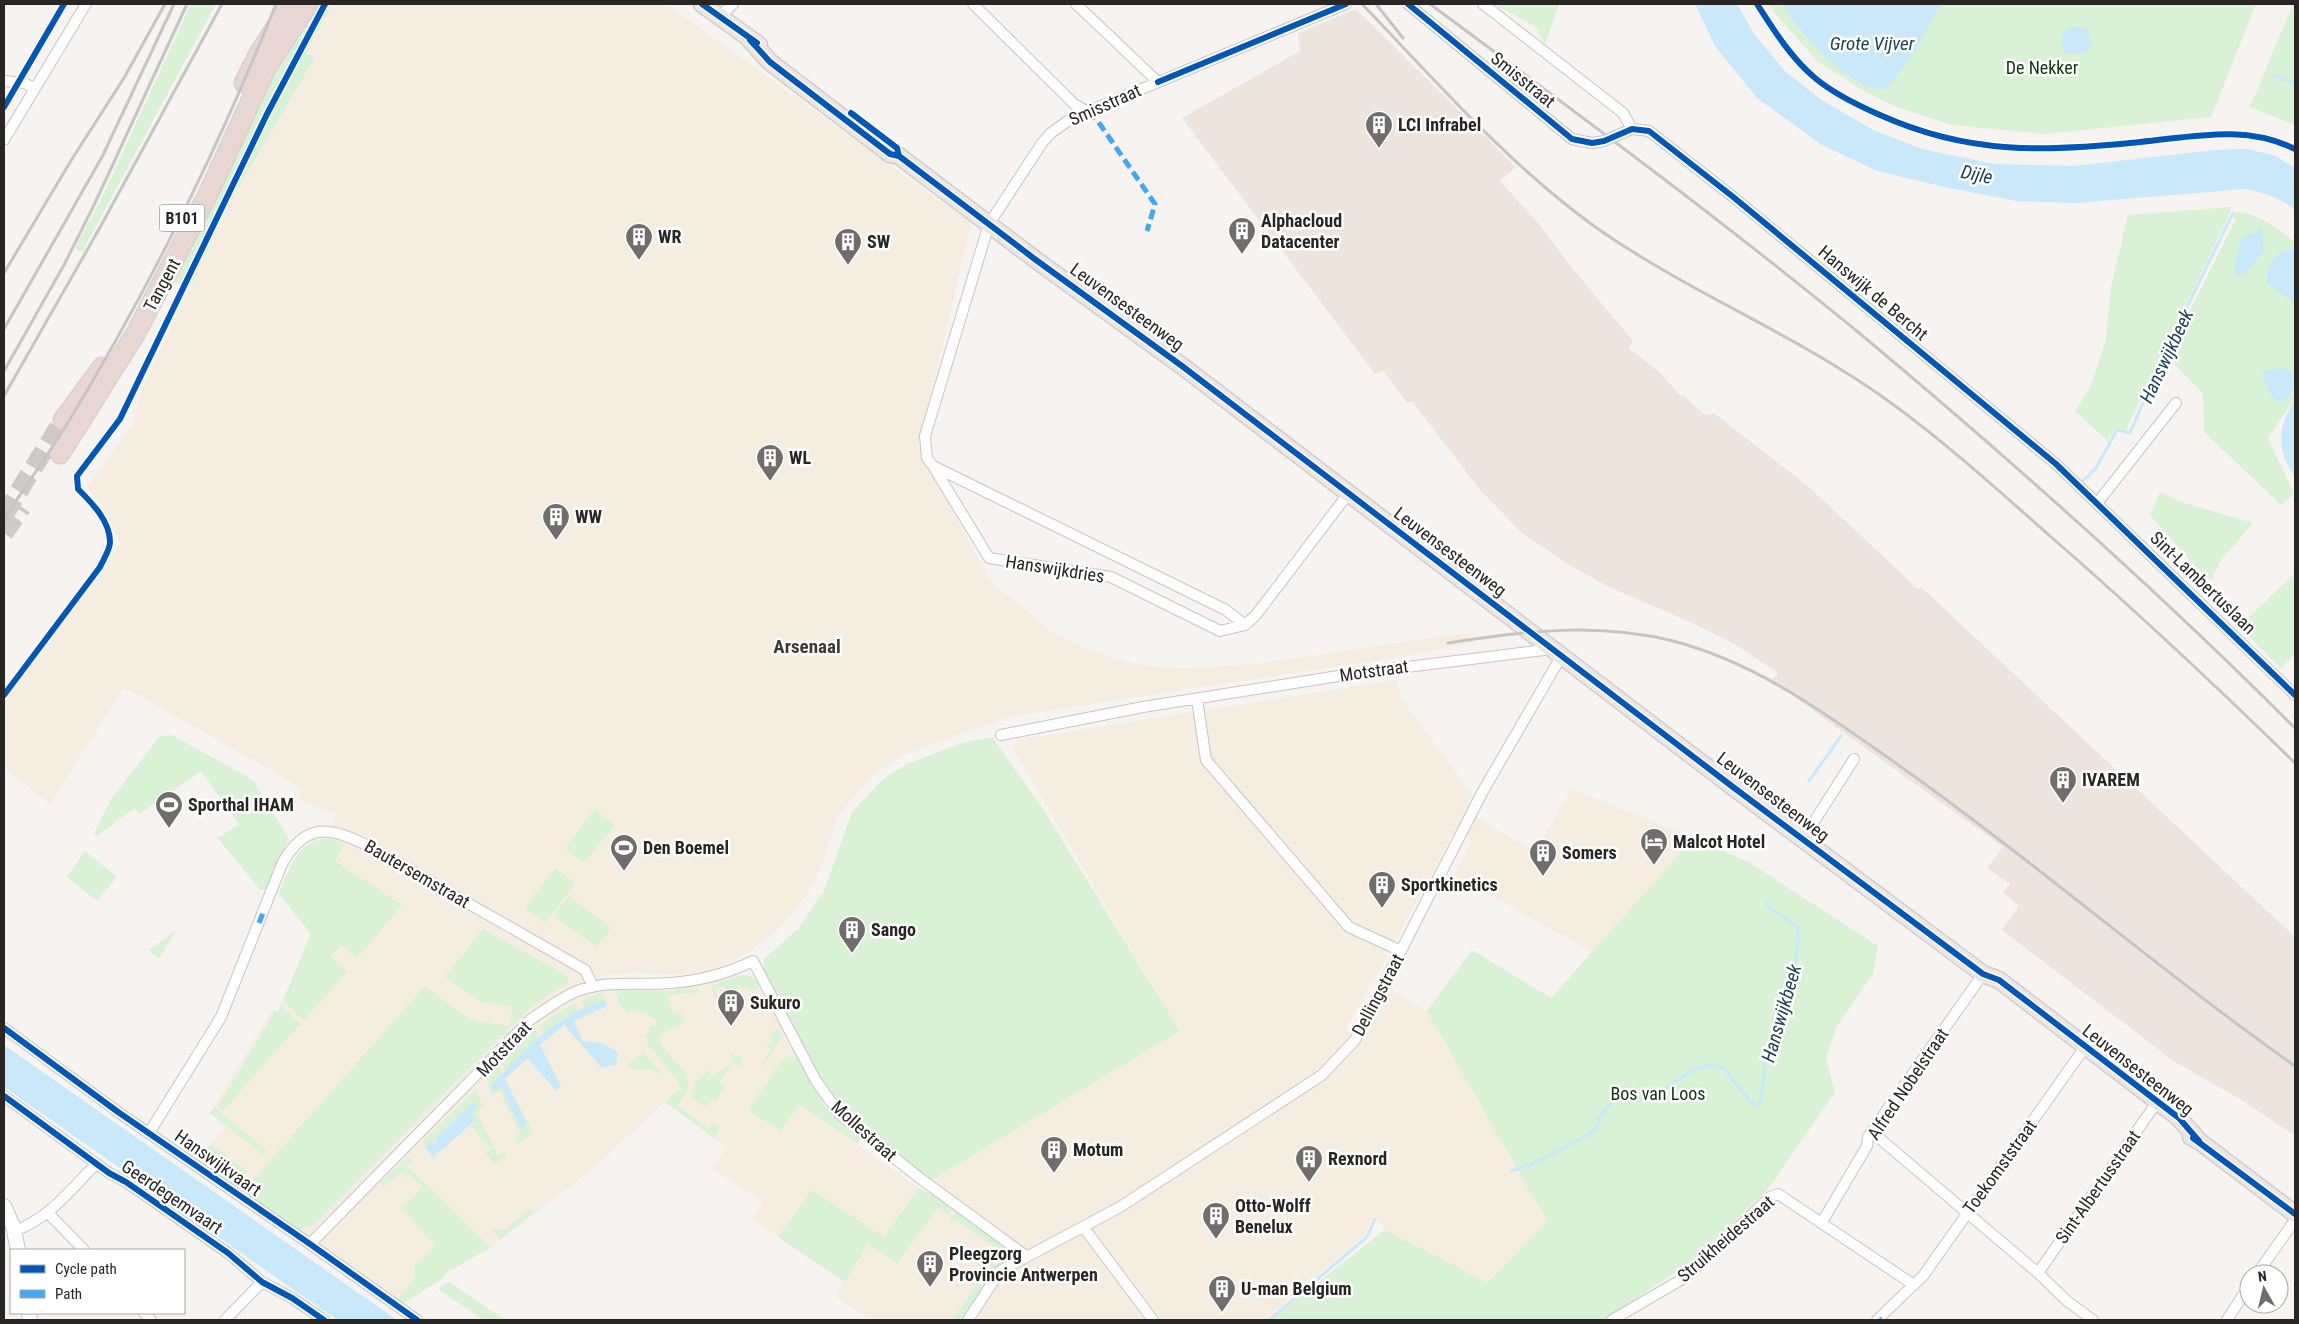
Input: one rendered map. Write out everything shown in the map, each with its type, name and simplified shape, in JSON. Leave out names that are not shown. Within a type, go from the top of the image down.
[{"type":"highway","name":"Tangent","points":[[63,420],[98,374],[135,309],[186,212],[259,53],[291,4]]},
{"type":"highway","name":"Tangent","points":[[60,454],[94,403],[140,325],[209,192],[266,68],[308,4]]},
{"type":"main road","name":"Leuvensesteenweg","points":[[702,4],[897,148],[899,156],[1182,366],[1348,494],[1983,974],[1993,986],[2083,1050],[2155,1106],[2179,1118],[2199,1141],[2295,1214]]},
{"type":"street","points":[[4,140],[86,4]]},
{"type":"street","points":[[719,17],[733,4]]},
{"type":"street","points":[[973,4],[1074,104],[1088,112]]},
{"type":"street","points":[[1076,4],[1158,82]]},
{"type":"street","name":"Smisstraat","points":[[989,224],[1051,133],[1072,118],[1346,4]]},
{"type":"street","name":"Smisstraat","points":[[1408,4],[1572,139],[1592,143],[1604,141],[1632,129]]},
{"type":"street","points":[[1483,4],[1623,113],[1632,129]]},
{"type":"street","points":[[4,82],[24,83],[34,88]]},
{"type":"street","name":"Hanswijk de Bercht","points":[[1632,129],[1650,131],[1732,196],[2050,459],[2088,494]]},
{"type":"street","name":"Hanswijkdries","points":[[989,224],[926,436],[927,458],[989,558],[1111,577],[1220,631],[1245,625]]},
{"type":"street","points":[[2098,502],[2176,403]]},
{"type":"street","name":"Hanswijkdries","points":[[933,466],[1226,610],[1245,625]]},
{"type":"street","points":[[1245,625],[1256,615],[1348,494]]},
{"type":"street","name":"Sint-Lambertuslaan","points":[[2088,494],[2295,695]]},
{"type":"street","name":"Motstraat","points":[[1001,735],[1197,699],[1352,674],[1557,652]]},
{"type":"street","name":"Dellingstraat","points":[[968,1320],[1000,1271],[1026,1256],[1084,1228],[1120,1207],[1322,1075],[1355,1040],[1557,652]]},
{"type":"street","points":[[1197,699],[1206,760],[1349,927],[1401,951]]},
{"type":"street","points":[[1803,839],[1854,759]]},
{"type":"street","name":"Bautersemstraat","points":[[149,1133],[221,1017],[288,853],[302,838],[311,833],[329,830],[346,834],[368,846],[585,970],[593,987]]},
{"type":"street","name":"Motstraat","points":[[310,1244],[530,1020],[552,1004],[576,992],[609,984],[668,984],[703,980],[731,972],[753,961]]},
{"type":"street","name":"Mollestraat","points":[[753,961],[816,1081],[839,1113],[917,1176],[1026,1256]]},
{"type":"street","name":"Alfred Nobelstraat","points":[[1822,1222],[1867,1146],[1872,1132],[1983,974]]},
{"type":"street","name":"Hanswijkvaart","points":[[4,1028],[149,1133],[417,1320]]},
{"type":"street","name":"Toekomststraat","points":[[1879,1320],[1914,1285],[2083,1050]]},
{"type":"street","name":"Geerdegemvaart","points":[[4,1096],[96,1164],[126,1182],[228,1253],[262,1282],[292,1298],[324,1320]]},
{"type":"street","name":"Sint-Albertusstraat","points":[[2038,1272],[2155,1106]]},
{"type":"street","points":[[1872,1132],[2038,1272],[2067,1301],[2093,1320]]},
{"type":"street","points":[[14,1231],[32,1225],[48,1213],[96,1164]]},
{"type":"street","name":"Struikheidestraat","points":[[1612,1320],[1686,1277],[1770,1197],[1778,1194],[1822,1222]]},
{"type":"street","points":[[4,1206],[14,1231],[18,1249]]},
{"type":"street","points":[[48,1213],[83,1249]]},
{"type":"street","points":[[2264,1264],[2295,1220]]},
{"type":"street","points":[[1822,1222],[1914,1285]]},
{"type":"street","points":[[1084,1228],[1153,1320]]},
{"type":"street","points":[[225,1320],[262,1282]]},
{"type":"street","points":[[2227,1320],[2239,1301]]},
{"type":"shaded area","points":[[332,4],[666,4],[971,223],[919,448],[991,582],[1051,631],[1082,647],[1117,659],[1140,665],[1182,669],[1262,663],[1472,632],[1474,643],[1394,658],[1012,716],[905,754],[872,776],[846,806],[837,818],[815,881],[797,908],[775,932],[751,951],[709,971],[679,975],[634,973],[600,976],[612,988],[733,975],[752,975],[760,982],[799,1059],[781,1061],[748,1109],[799,1104],[919,1188],[930,1192],[932,1180],[1179,1031],[1013,748],[1016,740],[1396,680],[1401,698],[1473,796],[1478,818],[1536,852],[1571,789],[1693,837],[1698,891],[1603,958],[1454,875],[1472,841],[1455,831],[1396,940],[1390,942],[1383,953],[1387,957],[1346,1027],[1358,1039],[1388,988],[1427,1011],[1547,1221],[1488,1284],[1385,1230],[1374,1214],[1365,1235],[1265,1320],[871,1320],[836,1297],[844,1282],[752,1219],[763,1202],[712,1169],[727,1147],[665,1102],[589,1172],[491,1247],[448,1272],[443,1278],[404,1303],[197,1162],[225,1127],[210,1113],[272,1010],[278,1012],[311,934],[279,894],[295,857],[312,840],[328,838],[336,814],[299,800],[302,788],[124,687],[50,804],[4,768],[4,699],[121,543],[102,506],[87,487],[133,424],[144,384],[230,202],[314,58],[306,53]]},
{"type":"shaded area","points":[[1356,9],[1516,167],[1500,181],[1538,223],[1572,268],[1633,341],[1629,348],[1659,372],[1681,396],[1683,395],[1705,415],[1714,413],[1810,488],[1918,589],[1921,587],[2295,937],[2295,1136],[2245,1102],[2175,1062],[2002,930],[2019,906],[2003,892],[2010,884],[1987,868],[2003,847],[1790,694],[1770,682],[1778,673],[1733,643],[1609,587],[1564,562],[1521,532],[1480,490],[1412,401],[1407,403],[1383,370],[1375,374],[1182,118],[1300,51],[1298,33]]},
{"type":"green space","points":[[191,4],[216,4],[82,252],[75,248],[104,193]]},
{"type":"green space","points":[[287,4],[332,4],[306,53],[315,58],[230,202],[191,285],[173,281]]},
{"type":"green space","points":[[1493,4],[1559,4],[1545,45],[1535,26]]},
{"type":"green space","name":"De Nekker","points":[[1769,4],[2256,4],[2211,117],[2044,134],[1952,125],[1894,106],[1866,92],[1818,62]]},
{"type":"green space","points":[[2293,4],[2295,4],[2295,125],[2250,107]]},
{"type":"green space","points":[[2231,207],[2229,215],[2126,430],[2115,429],[2108,441],[2075,411],[2090,388],[2106,339],[2111,286],[2128,215]]},
{"type":"green space","points":[[2235,212],[2259,218],[2295,242],[2295,398],[2268,438],[2294,494],[2281,505],[2204,432],[2203,393],[2167,357],[2236,219],[2232,217]]},
{"type":"green space","points":[[2160,492],[2178,501],[2253,523],[2221,560],[2211,580],[2195,566],[2150,515]]},
{"type":"green space","points":[[2295,573],[2295,654],[2281,668],[2239,627]]},
{"type":"green space","points":[[172,735],[254,782],[288,837],[286,847],[265,890],[260,890],[218,838],[239,824],[201,771],[140,814],[135,808],[97,836],[94,833],[112,798],[160,736]]},
{"type":"green space","points":[[992,737],[1043,809],[1180,1031],[932,1180],[858,1124],[836,1103],[822,1083],[763,970],[764,959],[799,928],[824,891],[852,812],[883,779],[907,764],[962,743]]},
{"type":"green space","points":[[595,809],[615,825],[584,863],[565,848]]},
{"type":"green space","points":[[328,838],[345,843],[335,861],[402,905],[357,958],[341,945],[331,957],[347,971],[304,1021],[283,1000],[311,934],[279,894],[295,858],[301,851],[308,845]]},
{"type":"green space","name":"Bos van Loos","points":[[1694,838],[1750,863],[1878,946],[1873,974],[1836,1027],[1826,1058],[1835,1092],[1768,1189],[1694,1260],[1604,1320],[1270,1320],[1385,1230],[1488,1283],[1547,1221],[1427,1011],[1472,950],[1551,998]]},
{"type":"green space","points":[[85,851],[117,877],[97,901],[67,877]]},
{"type":"green space","points":[[555,868],[575,883],[545,923],[525,908]]},
{"type":"green space","points":[[569,896],[611,928],[597,947],[554,916]]},
{"type":"green space","points":[[483,929],[566,975],[569,984],[556,990],[530,1008],[314,1224],[296,1231],[239,1196],[425,986],[470,1020],[509,1026],[513,1007],[481,1002],[445,977]]},
{"type":"green space","points":[[176,930],[159,959],[149,950]]},
{"type":"green space","points":[[744,975],[755,979],[760,987],[751,991],[746,987],[727,993],[724,986],[715,990],[718,997],[716,998],[712,991],[712,985]]},
{"type":"green space","points":[[698,988],[700,992],[667,995],[673,1013],[679,1011],[685,1023],[662,1033],[659,1039],[664,1049],[687,1077],[688,1084],[685,1094],[678,1106],[709,1129],[713,1123],[720,1127],[714,1138],[665,1102],[681,1088],[676,1078],[648,1045],[646,1036],[651,1025],[655,1026],[658,1020],[631,1008],[628,1014],[619,1004],[615,989],[665,991]]},
{"type":"green space","points":[[602,992],[606,1001],[584,1008],[581,1001]]},
{"type":"green space","points":[[575,1003],[578,1011],[562,1019],[544,1034],[539,1025]]},
{"type":"green space","points":[[281,1005],[300,1024],[223,1111],[218,1106],[274,1013],[272,1010],[278,1012]]},
{"type":"green space","points":[[535,1028],[540,1038],[506,1071],[502,1063]]},
{"type":"green space","points":[[780,1028],[781,1039],[764,1066],[761,1064],[771,1050],[766,1045],[772,1041],[771,1033]]},
{"type":"green space","points":[[644,1052],[662,1074],[650,1070],[630,1069],[628,1064]]},
{"type":"green space","points":[[734,1054],[742,1058],[739,1067],[733,1063],[730,1055]]},
{"type":"green space","points":[[793,1056],[799,1059],[825,1107],[861,1138],[857,1144],[799,1104],[781,1131],[748,1110],[781,1061]]},
{"type":"green space","points":[[733,1063],[719,1083],[725,1087],[716,1101],[712,1100],[706,1107],[690,1097],[696,1081],[708,1070],[712,1076]]},
{"type":"green space","points":[[498,1065],[503,1074],[492,1085],[492,1091],[500,1087],[521,1129],[527,1124],[505,1079],[533,1132],[518,1145],[515,1139],[521,1135],[499,1091],[492,1095],[488,1085],[489,1074]]},
{"type":"green space","points":[[475,1090],[484,1107],[476,1111],[498,1155],[505,1152],[507,1155],[495,1164],[485,1153],[490,1148],[471,1126],[476,1120],[455,1121],[453,1125],[451,1124],[436,1139],[438,1141],[434,1144],[432,1142],[425,1148],[422,1142]]},
{"type":"green space","points":[[214,1107],[267,1151],[263,1155],[210,1113]]},
{"type":"green space","points":[[211,1144],[248,1172],[237,1186],[198,1161]]},
{"type":"green space","points":[[408,1157],[412,1160],[407,1166],[491,1247],[448,1272],[443,1278],[404,1303],[398,1298],[413,1280],[415,1276],[414,1267],[435,1245],[401,1208],[423,1187],[409,1174],[406,1178],[401,1173],[384,1186],[381,1183]]},
{"type":"green space","points":[[919,1188],[954,1207],[949,1215],[938,1208],[897,1263],[868,1244],[845,1282],[778,1237],[812,1190],[884,1237]]},
{"type":"green space","points":[[530,1208],[533,1213],[501,1239],[491,1229],[506,1229]]},
{"type":"green space","points":[[958,1211],[1007,1246],[1007,1254],[990,1278],[984,1275],[986,1270],[974,1262],[972,1258],[988,1268],[999,1250],[955,1219],[951,1224],[948,1222]]},
{"type":"green space","points":[[971,1279],[983,1287],[960,1320],[952,1320],[975,1287],[968,1283]]},
{"type":"green space","points":[[449,1282],[505,1320],[483,1320],[438,1289]]},
{"type":"water","name":"Dijle","points":[[1695,4],[1737,4],[1754,34],[1785,71],[1820,99],[1873,130],[1922,149],[1995,164],[2074,166],[2215,150],[2248,149],[2276,156],[2295,168],[2295,210],[2272,196],[2245,189],[2076,203],[2016,201],[1877,171],[1822,145],[1757,98],[1715,46]]},
{"type":"water","name":"Grote Vijver","points":[[1782,4],[1941,4],[1916,49],[1888,88],[1875,89],[1860,83],[1829,59],[1800,29]]},
{"type":"water","points":[[2075,26],[2086,28],[2092,43],[2088,51],[2080,54],[2065,54],[2062,46],[2063,32]]},
{"type":"water","points":[[2262,228],[2264,251],[2246,273],[2237,276],[2234,267],[2242,238]]},
{"type":"water","points":[[2285,250],[2294,250],[2295,304],[2267,282],[2271,263]]},
{"type":"water","points":[[2284,368],[2291,373],[2293,387],[2287,398],[2279,402],[2267,389],[2263,371]]},
{"type":"water","points":[[2295,398],[2295,477],[2284,456],[2281,438],[2285,419]]},
{"type":"water","points":[[605,1001],[607,1006],[574,1021],[583,1041],[602,1043],[618,1052],[616,1065],[602,1068],[564,1025],[540,1045],[561,1086],[556,1091],[528,1058],[505,1079],[527,1124],[521,1129],[501,1087],[493,1091],[491,1086],[542,1034],[572,1014],[588,1006]]},
{"type":"water","points":[[4,1045],[397,1320],[337,1320],[4,1087]]},
{"type":"water","points":[[473,1102],[477,1106],[471,1112],[476,1120],[433,1157],[425,1148],[432,1142],[434,1144],[438,1141],[436,1138],[451,1124],[453,1125],[456,1122],[454,1121]]},
{"type":"waterway","points":[[2275,76],[2295,84]]},
{"type":"waterway","name":"Hanswijkbeek","points":[[2084,480],[2096,468],[2117,430],[2130,433],[2163,356],[2233,213]]},
{"type":"waterway","name":"Hanswijkbeek","points":[[1809,781],[1841,736]]},
{"type":"waterway","name":"Hanswijkbeek","points":[[1511,1171],[1536,1162],[1590,1134],[1600,1123],[1598,1119],[1615,1098],[1642,1100],[1650,1098],[1694,1070],[1704,1066],[1714,1065],[1724,1068],[1754,1106],[1760,1103],[1768,1049],[1793,972],[1798,943],[1798,927],[1767,906],[1767,901]]},
{"type":"waterway","name":"Hanswijkbeek","points":[[1269,1320],[1367,1237],[1375,1219]]},
{"type":"tunnel","points":[[4,515],[63,420]]},
{"type":"tunnel","points":[[4,533],[22,507]]},
{"type":"railway","points":[[4,273],[72,159],[124,78],[165,4]]},
{"type":"railway","points":[[4,329],[102,157],[174,4]]},
{"type":"railway","points":[[4,371],[64,265],[95,203],[187,4]]},
{"type":"railway","points":[[4,396],[98,231],[222,4]]},
{"type":"railway","points":[[4,519],[67,424],[126,323],[206,166],[276,4]]},
{"type":"railway","points":[[1362,4],[1473,120],[1531,176],[1562,202],[1629,250],[1852,376],[1929,432],[2112,591],[2295,763]]},
{"type":"railway","points":[[1376,4],[1403,38]]},
{"type":"railway","points":[[1430,4],[1699,206],[1858,332],[2081,525],[2243,676],[2295,728]]},
{"type":"railway","points":[[1448,643],[1560,630],[1588,630],[1645,635],[1673,641],[1704,651],[1763,677],[1818,709],[1948,801],[2195,992],[2295,1066]]},
{"type":"marked path","points":[[1088,112],[1097,120],[1155,204],[1147,231]]},
{"type":"marked path","points":[[259,923],[263,913]]},
{"type":"cycle path","points":[[4,107],[64,4]]},
{"type":"cycle path","points":[[4,695],[100,567],[106,555],[110,542],[107,527],[99,513],[78,489],[77,476],[120,419],[267,114],[325,4]]},
{"type":"cycle path","points":[[702,4],[757,43]]},
{"type":"cycle path","points":[[1158,82],[1346,4]]},
{"type":"cycle path","points":[[1408,4],[1572,139],[1592,143],[1604,141],[1632,129],[1649,131],[1732,196],[2056,464],[2295,695]]},
{"type":"cycle path","points":[[1757,4],[1790,52],[1822,84],[1846,99],[1880,115],[1945,138],[1976,144],[2008,147],[2072,148],[2199,135],[2238,134],[2276,141],[2295,149]]},
{"type":"cycle path","points":[[750,40],[770,62],[890,154],[899,156],[1036,260],[1182,366],[1729,784],[1983,974],[1999,980],[2179,1118],[2199,1141]]},
{"type":"cycle path","points":[[851,113],[897,148],[899,156]]},
{"type":"cycle path","points":[[4,1028],[118,1112],[417,1320]]},
{"type":"cycle path","points":[[4,1096],[109,1173],[126,1182],[228,1253],[262,1282],[292,1298],[324,1320]]},
{"type":"cycle path","points":[[2193,1138],[2295,1214]]},
{"type":"place","name":"LCI Infrabel","points":[[1379,149]]},
{"type":"place","name":"Alphacloud Datacenter","points":[[1242,255]]},
{"type":"place","name":"WR","points":[[639,261]]},
{"type":"place","name":"SW","points":[[848,266]]},
{"type":"place","name":"WL","points":[[770,482]]},
{"type":"place","name":"WW","points":[[556,541]]},
{"type":"place","name":"IVAREM","points":[[2063,804]]},
{"type":"place","name":"Sporthal IHAM","points":[[169,829]]},
{"type":"place","name":"Malcot Hotel","points":[[1654,866]]},
{"type":"place","name":"Den Boemel","points":[[624,872]]},
{"type":"place","name":"Somers","points":[[1543,877]]},
{"type":"place","name":"Sportkinetics","points":[[1382,909]]},
{"type":"place","name":"Sango","points":[[852,954]]},
{"type":"place","name":"Sukuro","points":[[731,1027]]},
{"type":"place","name":"Motum","points":[[1054,1174]]},
{"type":"place","name":"Rexnord","points":[[1309,1183]]},
{"type":"place","name":"Otto-Wolff Benelux","points":[[1216,1240]]},
{"type":"place","name":"Pleegzorg Provincie Antwerpen","points":[[930,1288]]},
{"type":"place","name":"U-man Belgium","points":[[1222,1313]]},
{"type":"district","name":"Arsenaal","points":[[807,646]]}]
